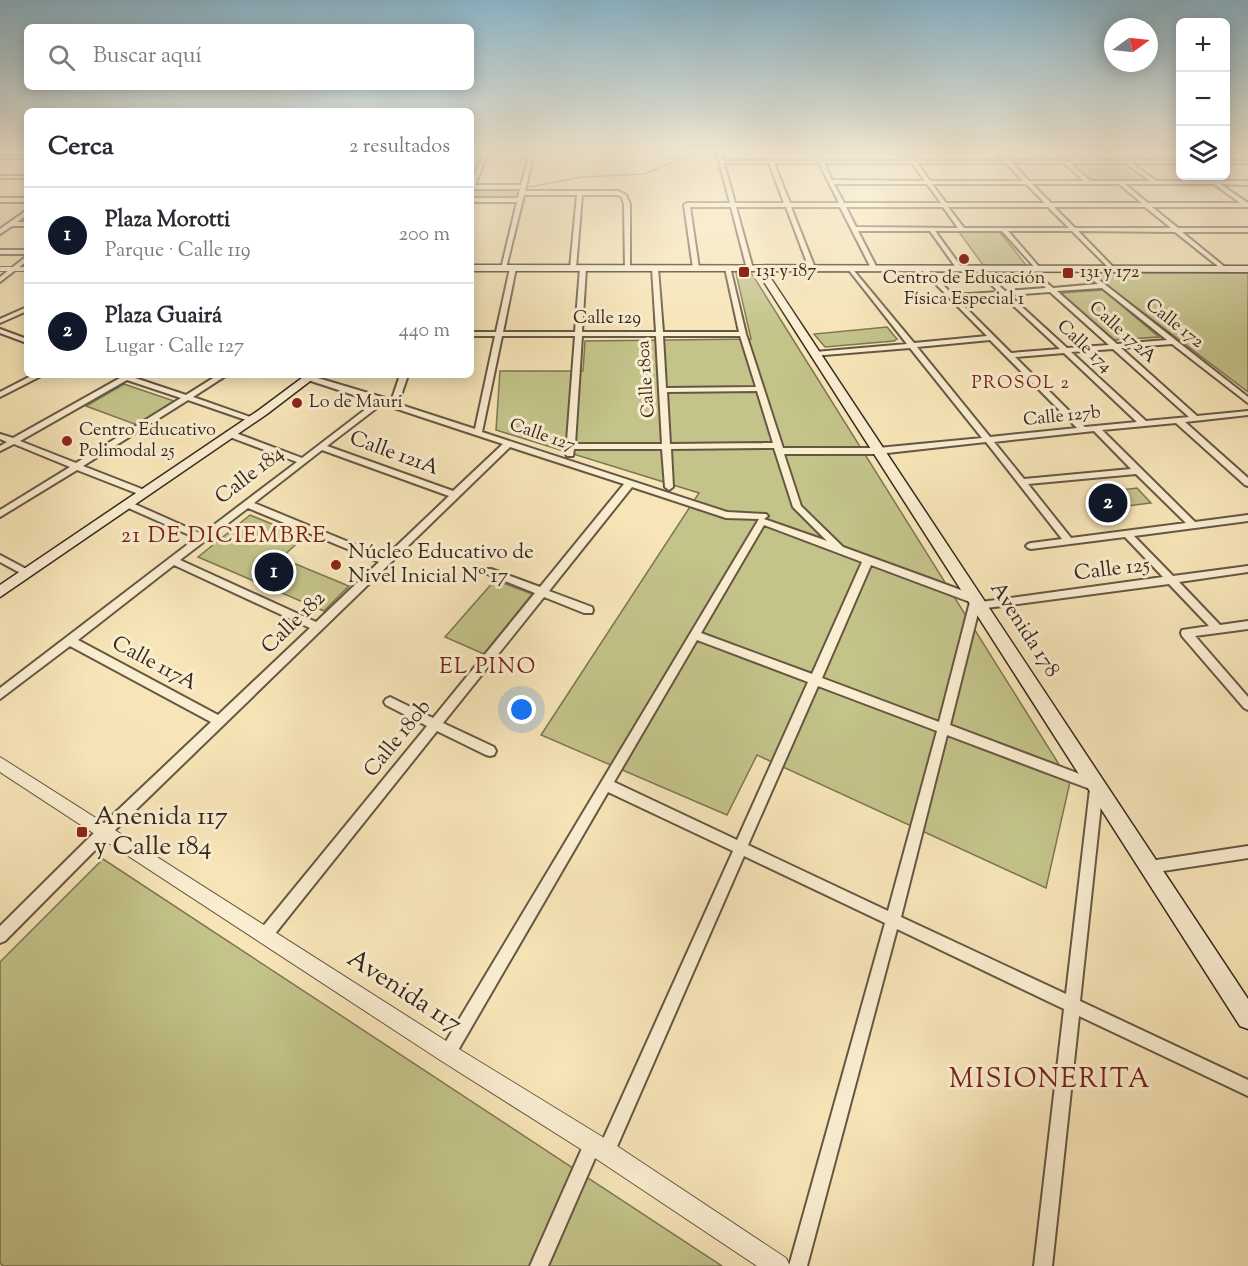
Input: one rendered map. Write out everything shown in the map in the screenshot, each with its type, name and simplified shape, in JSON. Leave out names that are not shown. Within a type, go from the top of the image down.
[{"type":"main road","points":[[474,268],[1248,269]]},
{"type":"main road","name":"Avenida 178","points":[[755,268],[879,451],[1248,1018]]},
{"type":"main road","points":[[0,592],[309,378]]},
{"type":"street","points":[[478,432],[498,334],[517,212]]},
{"type":"street","points":[[570,463],[578,334],[579,212]]},
{"type":"street","points":[[627,212],[628,268]]},
{"type":"street","points":[[688,212],[696,268]]},
{"type":"street","points":[[735,212],[755,268]]},
{"type":"street","points":[[791,212],[812,268]]},
{"type":"street","points":[[846,212],[873,268]]},
{"type":"street","points":[[950,212],[962,229]]},
{"type":"street","points":[[1057,212],[1112,269]]},
{"type":"street","points":[[1154,212],[1224,269]]},
{"type":"street","points":[[0,232],[24,214]]},
{"type":"street","points":[[0,224],[24,224]]},
{"type":"street","points":[[854,229],[1248,230]]},
{"type":"street","points":[[931,229],[959,268]]},
{"type":"street","points":[[1003,229],[1038,269]]},
{"type":"street","points":[[0,252],[24,252]]},
{"type":"street","points":[[0,280],[24,261]]},
{"type":"street","name":"Calle 180a","points":[[655,268],[669,487]]},
{"type":"street","points":[[728,268],[743,334],[797,507],[842,550]]},
{"type":"street","points":[[850,268],[1069,541]]},
{"type":"street","points":[[923,268],[1083,430]]},
{"type":"street","name":"Calle 174","points":[[977,268],[1144,424]]},
{"type":"street","points":[[0,269],[24,269]]},
{"type":"street","name":"Calle 172A","points":[[1028,269],[1196,419]]},
{"type":"street","name":"Calle 172","points":[[1082,269],[1248,401]]},
{"type":"street","points":[[952,297],[1102,286]]},
{"type":"street","points":[[0,321],[24,310]]},
{"type":"street","points":[[0,331],[24,340]]},
{"type":"street","name":"Calle 129","points":[[474,334],[743,334]]},
{"type":"street","points":[[815,354],[992,338]]},
{"type":"street","points":[[1010,355],[1173,342]]},
{"type":"street","points":[[0,395],[33,378]]},
{"type":"street","points":[[0,449],[122,378]]},
{"type":"street","points":[[131,378],[252,419]]},
{"type":"street","points":[[0,514],[218,378]]},
{"type":"street","name":"Calle 127","points":[[318,378],[726,515],[763,516]]},
{"type":"street","points":[[394,404],[403,378]]},
{"type":"street","points":[[663,390],[761,389]]},
{"type":"street","name":"Calle 184","points":[[0,694],[382,400]]},
{"type":"street","name":"Calle 127b","points":[[571,447],[666,446],[879,451],[1248,413]]},
{"type":"street","points":[[1178,420],[1248,483]]},
{"type":"street","points":[[1096,429],[1192,525]]},
{"type":"street","points":[[230,434],[303,461]]},
{"type":"street","points":[[0,436],[144,493]]},
{"type":"street","name":"Calle 182","points":[[105,831],[509,443]]},
{"type":"street","name":"Calle 121A","points":[[322,447],[455,495]]},
{"type":"street","points":[[1023,482],[1136,471]]},
{"type":"street","name":"Calle 180b","points":[[265,935],[630,483]]},
{"type":"street","points":[[127,504],[203,538]]},
{"type":"street","points":[[247,504],[386,561]]},
{"type":"street","points":[[1031,546],[1248,518]]},
{"type":"street","points":[[447,1053],[762,521],[978,603],[798,1266]]},
{"type":"street","points":[[1127,534],[1218,628]]},
{"type":"street","points":[[0,558],[27,573]]},
{"type":"street","points":[[539,1266],[599,1147],[739,848],[868,560]]},
{"type":"street","points":[[173,561],[317,627]]},
{"type":"street","name":"Calle 125","points":[[978,603],[1171,581],[1248,569]]},
{"type":"street","points":[[488,570],[588,610]]},
{"type":"street","points":[[1248,625],[1186,633],[1248,705]]},
{"type":"street","points":[[696,635],[1097,786],[1044,1266]]},
{"type":"street","name":"Calle 117A","points":[[70,641],[219,722]]},
{"type":"street","points":[[390,702],[490,751]]},
{"type":"street","name":"Avenida 117","points":[[0,764],[447,1053],[599,1147],[778,1266]]},
{"type":"street","points":[[607,785],[1248,1088]]},
{"type":"street","points":[[0,936],[105,831]]},
{"type":"street","points":[[1150,867],[1248,852]]},
{"type":"green space","points":[[999,231],[1026,265],[983,265],[959,232]]},
{"type":"green space","points":[[736,273],[752,274],[1070,782],[1046,888],[757,755],[727,815],[541,735],[699,493],[496,430],[500,371],[583,371],[585,341],[751,339]]},
{"type":"green space","points":[[1091,273],[1248,273],[1248,392]]},
{"type":"green space","points":[[1103,290],[1159,337],[1113,340],[1060,293]]},
{"type":"green space","points":[[887,327],[897,339],[894,341],[825,347],[814,334]]},
{"type":"green space","points":[[124,384],[174,401],[137,425],[86,406]]},
{"type":"green space","points":[[1137,488],[1151,503],[1111,508],[1098,493]]},
{"type":"green space","points":[[250,515],[304,537],[281,558],[349,586],[324,611],[198,557]]},
{"type":"green space","points":[[495,580],[532,594],[484,654],[445,637]]},
{"type":"green space","points":[[103,859],[722,1266],[3,1266],[0,1263],[0,962]]},
{"type":"place","name":"Centro de Educación Física Especial 1","points":[[964,259]]},
{"type":"place","name":"131 y 187","points":[[744,272]]},
{"type":"place","name":"131 y 172","points":[[1068,273]]},
{"type":"place","name":"Lo de Mauri","points":[[297,403]]},
{"type":"place","name":"Centro Educativo Polimodal 25","points":[[67,441]]},
{"type":"place","name":"Plaza Guairá","points":[[1108,503]]},
{"type":"place","name":"Núcleo Educativo de Nivel Inicial Nº 17","points":[[336,565]]},
{"type":"place","name":"Plaza Morotti","points":[[274,572]]},
{"type":"place","name":"Anenida 117 y Calle 184","points":[[82,832]]},
{"type":"district","name":"PROSOL 2","points":[[1021,384]]},
{"type":"district","name":"21 DE DICIEMBRE","points":[[224,537]]},
{"type":"district","name":"EL PINO","points":[[488,668]]},
{"type":"district","name":"MISIONERITA","points":[[1050,1080]]}]
